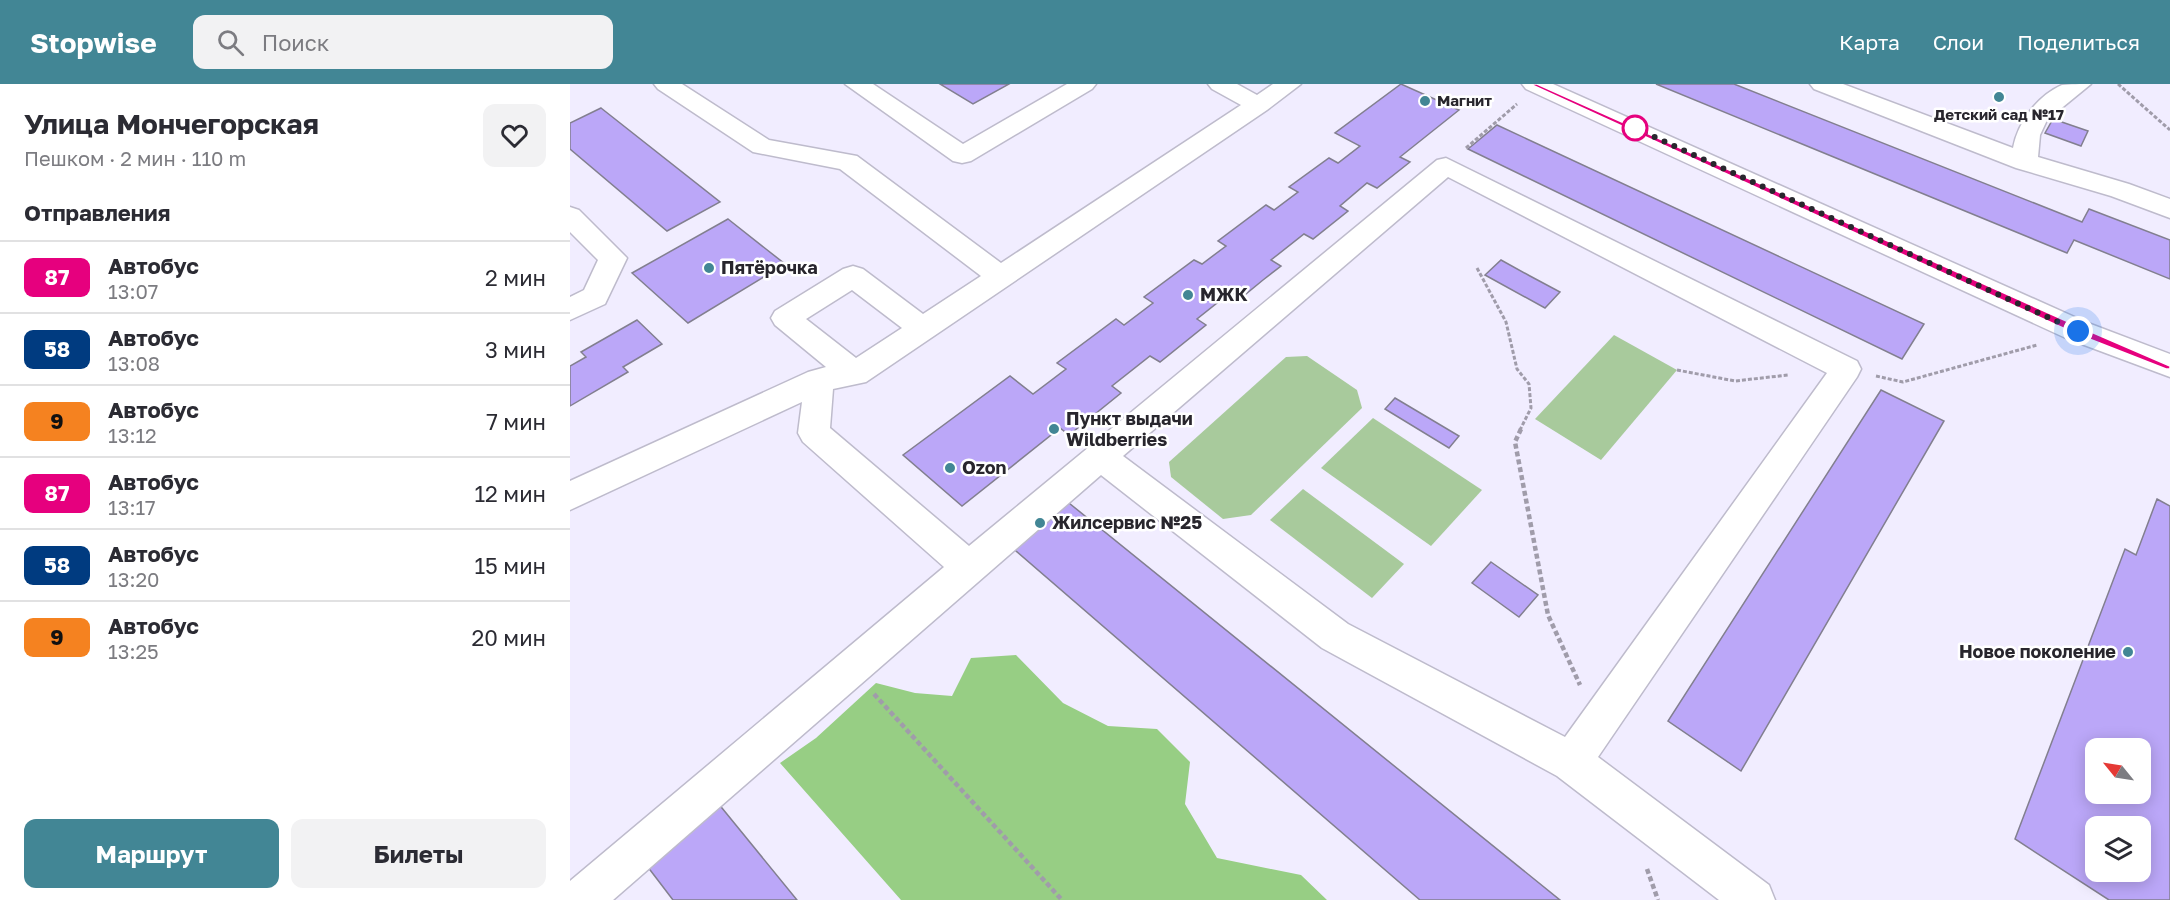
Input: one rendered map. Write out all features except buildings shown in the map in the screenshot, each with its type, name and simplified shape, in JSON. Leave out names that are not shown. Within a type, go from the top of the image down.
[{"type":"street","points":[[666,84],[762,147],[848,162],[1001,277]]},
{"type":"street","points":[[857,84],[962,155],[1080,85]]},
{"type":"street","points":[[1220,84],[1259,105]]},
{"type":"street","points":[[570,496],[819,380],[855,374],[1289,84]]},
{"type":"street","points":[[1534,84],[2078,331],[2170,366]]},
{"type":"street","points":[[1822,84],[2025,162],[2120,190],[2170,209]]},
{"type":"street","points":[[2025,162],[2024,140],[2042,109],[2079,84]]},
{"type":"street","points":[[589,898],[969,567],[1446,166],[1846,369],[1571,762]]},
{"type":"street","points":[[570,216],[613,258],[595,297],[570,310]]},
{"type":"street","points":[[855,374],[785,318],[853,276],[922,329]]},
{"type":"street","points":[[819,380],[814,433],[969,567]]},
{"type":"street","points":[[1101,457],[1335,636],[1571,762],[1754,900]]},
{"type":"path","points":[[2118,84],[2170,130]]},
{"type":"path","points":[[1446,166],[1528,94],[1552,104],[1561,96]]},
{"type":"path","points":[[1477,268],[1506,322],[1516,369],[1529,384],[1531,408],[1515,442],[1548,615],[1582,689]]},
{"type":"path","points":[[1677,370],[1735,381],[1846,369],[1902,382],[2059,339],[2078,331]]},
{"type":"path","points":[[852,669],[1062,900]]},
{"type":"path","points":[[1646,867],[1658,900]]},
{"type":"green space","points":[[1614,335],[1677,370],[1601,460],[1535,419]]},
{"type":"green space","points":[[1307,356],[1357,390],[1362,408],[1251,515],[1223,519],[1171,477],[1169,462],[1286,357]]},
{"type":"green space","points":[[1373,418],[1482,490],[1431,546],[1321,468]]},
{"type":"green space","points":[[1303,489],[1404,564],[1372,598],[1270,520]]},
{"type":"green space","points":[[1016,655],[1063,703],[1108,726],[1157,729],[1190,762],[1185,804],[1217,858],[1301,875],[1327,900],[901,900],[780,763],[816,738],[876,683],[915,693],[952,696],[971,658]]},
{"type":"bus line","name":"87","points":[[1534,84],[2078,331],[2170,366]]},
{"type":"place","name":"Детский сад №17","points":[[1999,97]]},
{"type":"place","name":"Магнит","points":[[1425,101]]},
{"type":"place","name":"Пятёрочка","points":[[709,268]]},
{"type":"place","name":"МЖК","points":[[1188,295]]},
{"type":"place","name":"Пункт выдачи Wildberries","points":[[1054,429]]},
{"type":"place","name":"Ozon","points":[[950,468]]},
{"type":"place","name":"Жилсервис №25","points":[[1040,523]]},
{"type":"place","name":"Новое поколение","points":[[2128,652]]},
{"type":"route","points":[[1635,128],[2078,331]]}]
